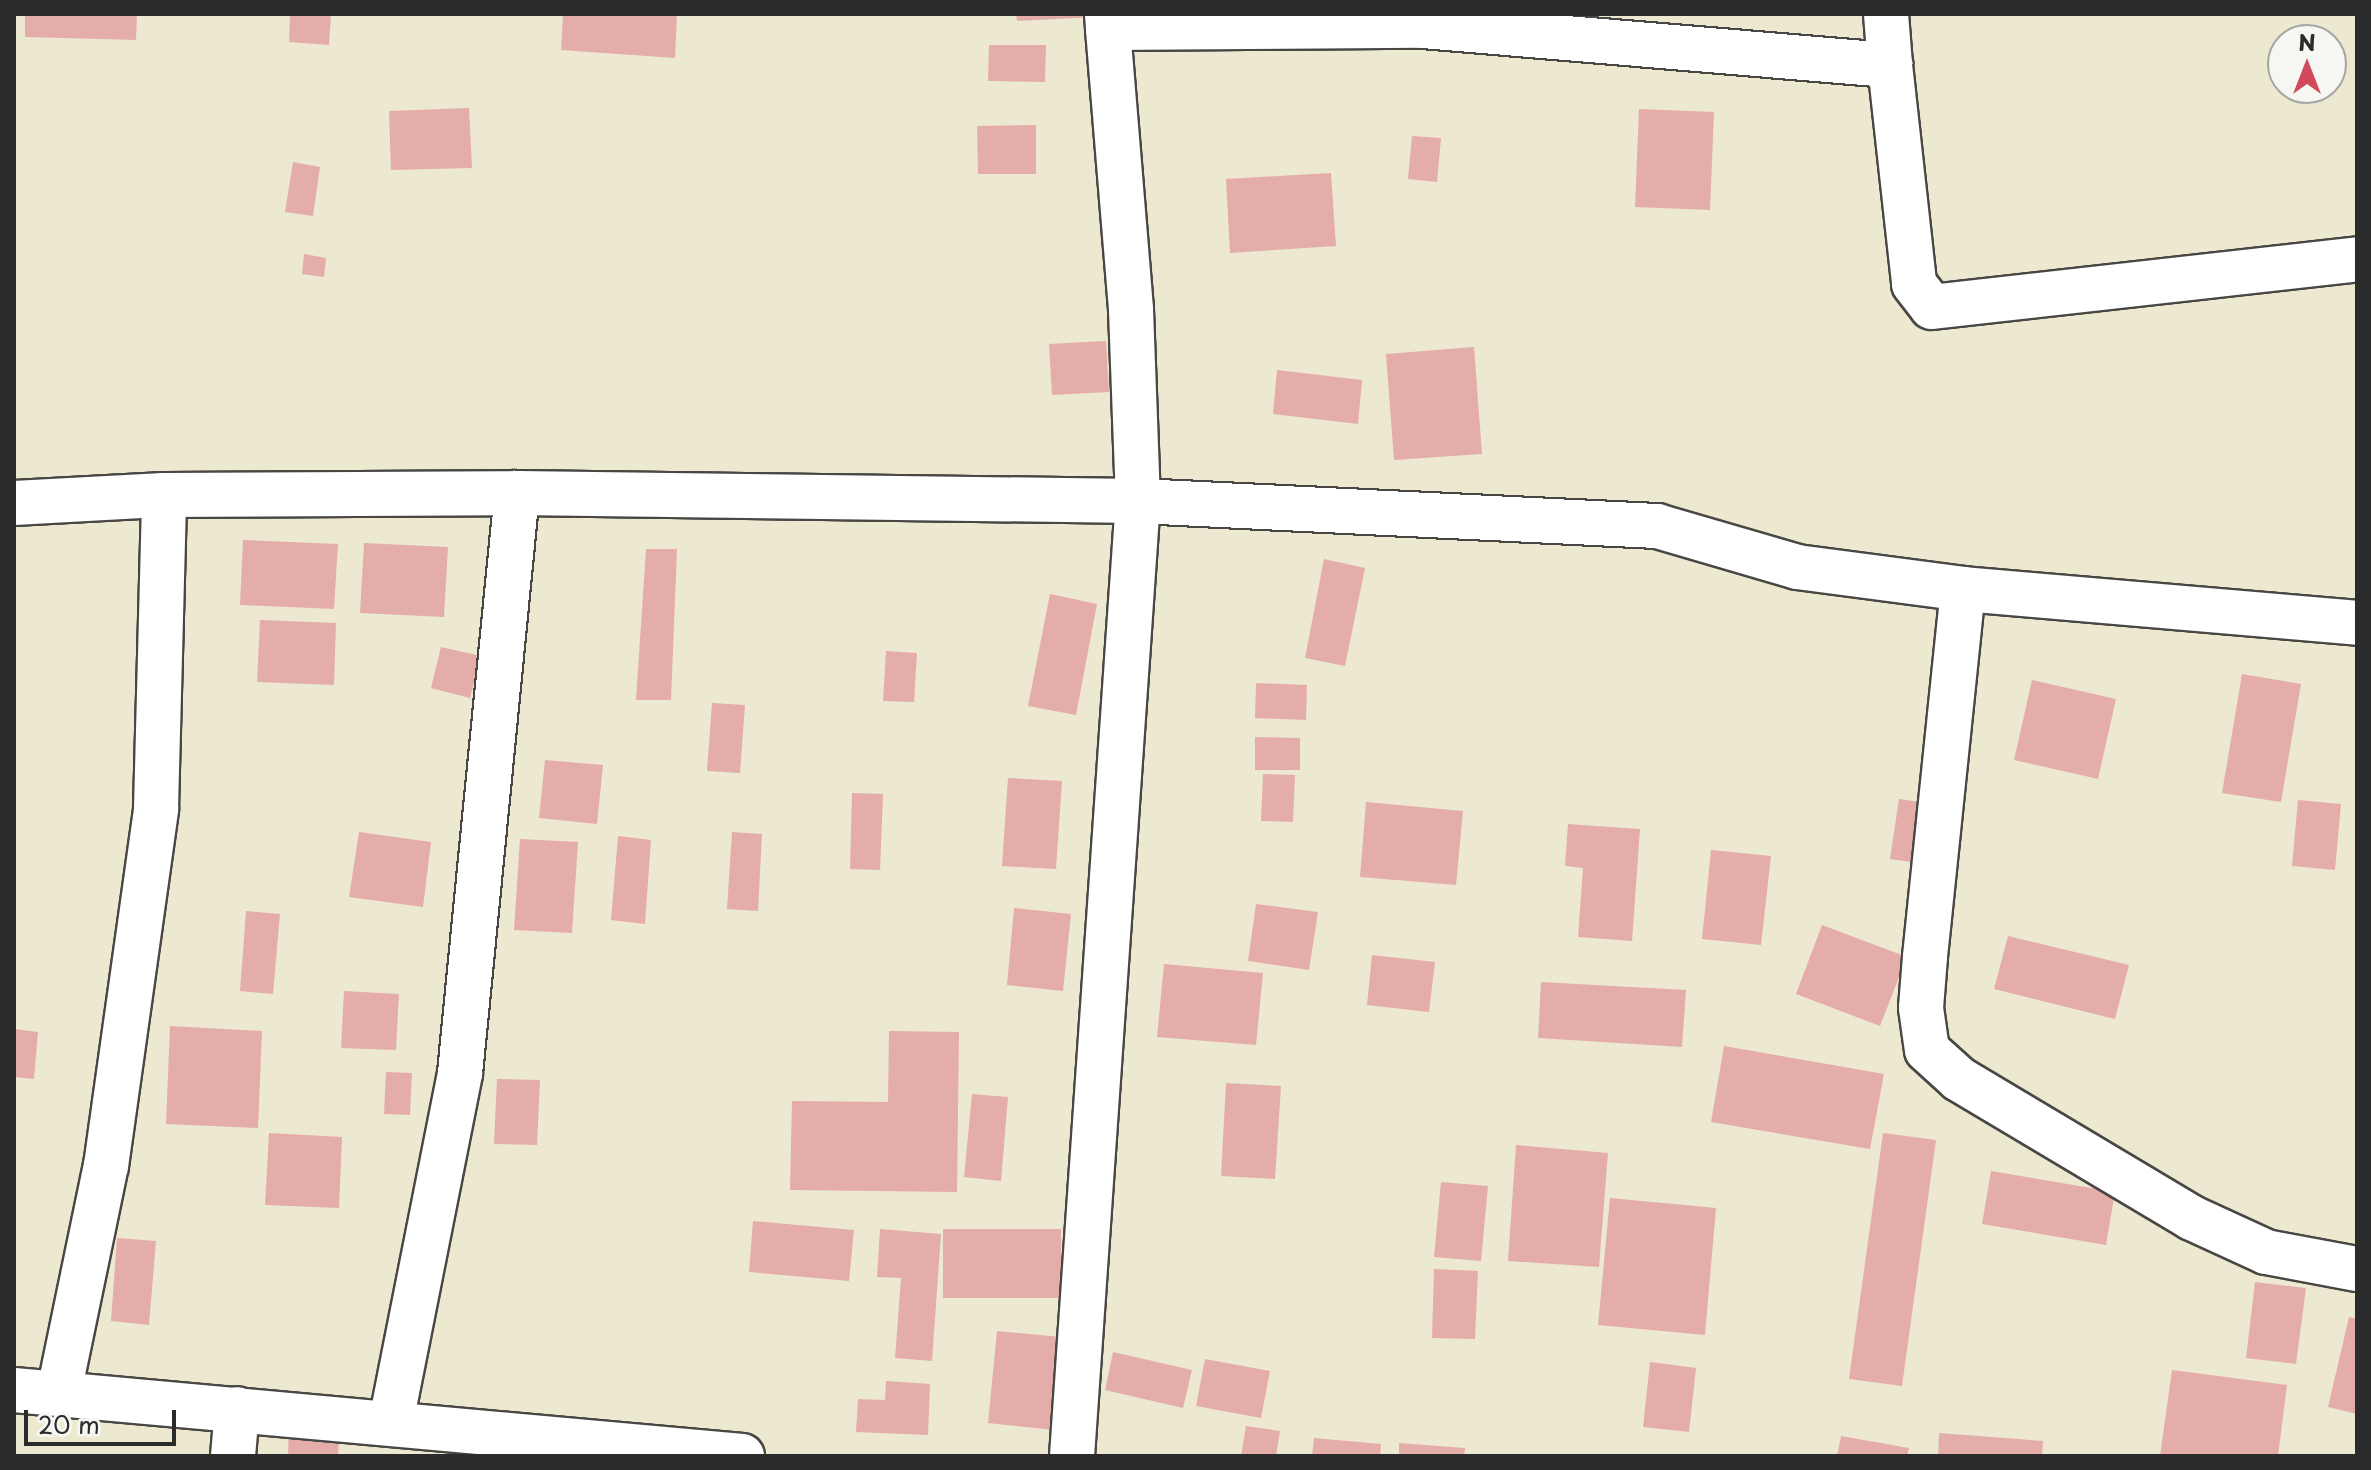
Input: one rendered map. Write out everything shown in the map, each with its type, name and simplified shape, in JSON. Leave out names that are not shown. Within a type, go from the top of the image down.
[{"type":"street","points":[[1886,14],[1914,284],[1932,307],[2357,259]]},
{"type":"street","points":[[1072,1456],[1138,501],[1131,309],[1108,21],[1423,26],[1890,65]]},
{"type":"street","points":[[391,1422],[460,1073],[517,493]]},
{"type":"street","points":[[14,503],[164,495],[517,493],[1138,501],[1657,526],[1797,567],[1963,589],[2357,623]]},
{"type":"street","points":[[59,1392],[106,1166],[156,808],[164,495]]},
{"type":"street","points":[[1963,589],[1921,1008],[1927,1050],[1959,1079],[2192,1218],[2266,1252],[2357,1269]]},
{"type":"street","points":[[14,1390],[391,1422],[623,1450],[742,1456]]},
{"type":"street","points":[[233,1456],[237,1409]]},
{"type":"building","points":[[25,14],[137,14],[136,40],[25,37]]},
{"type":"building","points":[[290,14],[331,14],[329,45],[289,42]]},
{"type":"building","points":[[563,14],[677,14],[675,58],[561,50]]},
{"type":"building","points":[[1016,14],[1096,14],[1096,17],[1017,21]]},
{"type":"building","points":[[989,45],[1046,45],[1045,82],[988,81]]},
{"type":"building","points":[[469,108],[472,168],[391,170],[389,111]]},
{"type":"building","points":[[1639,109],[1714,112],[1710,210],[1635,207]]},
{"type":"building","points":[[1036,125],[1036,174],[978,174],[977,126]]},
{"type":"building","points":[[1412,136],[1441,138],[1437,182],[1408,179]]},
{"type":"building","points":[[293,162],[320,167],[313,216],[285,212]]},
{"type":"building","points":[[1331,173],[1336,246],[1230,253],[1226,179]]},
{"type":"building","points":[[304,254],[326,258],[324,277],[302,274]]},
{"type":"building","points":[[1106,341],[1109,392],[1052,395],[1049,344]]},
{"type":"building","points":[[1474,347],[1482,454],[1394,460],[1386,354]]},
{"type":"building","points":[[1277,370],[1362,380],[1358,424],[1273,414]]},
{"type":"building","points":[[243,540],[338,544],[334,609],[240,605]]},
{"type":"building","points":[[364,543],[448,547],[444,617],[360,613]]},
{"type":"building","points":[[646,549],[677,549],[671,700],[636,700]]},
{"type":"building","points":[[1324,559],[1365,568],[1345,666],[1305,658]]},
{"type":"building","points":[[1050,594],[1097,604],[1076,715],[1028,706]]},
{"type":"building","points":[[260,620],[336,623],[334,685],[257,682]]},
{"type":"building","points":[[441,647],[481,656],[470,698],[431,688]]},
{"type":"building","points":[[886,651],[917,653],[914,702],[883,701]]},
{"type":"building","points":[[2242,674],[2301,684],[2281,802],[2222,793]]},
{"type":"building","points":[[2032,680],[2116,699],[2098,779],[2014,760]]},
{"type":"building","points":[[1256,683],[1307,685],[1306,720],[1255,718]]},
{"type":"building","points":[[712,703],[745,705],[740,773],[707,771]]},
{"type":"building","points":[[1255,737],[1300,738],[1300,770],[1255,770]]},
{"type":"building","points":[[545,760],[603,765],[597,824],[539,818]]},
{"type":"building","points":[[1263,774],[1295,775],[1293,822],[1261,821]]},
{"type":"building","points":[[1008,778],[1062,781],[1056,869],[1002,866]]},
{"type":"building","points":[[852,793],[883,794],[880,870],[850,869]]},
{"type":"building","points":[[1899,799],[1934,804],[1925,864],[1890,859]]},
{"type":"building","points":[[2298,800],[2341,804],[2335,870],[2292,866]]},
{"type":"building","points":[[1366,802],[1463,811],[1456,885],[1360,877]]},
{"type":"building","points":[[1568,824],[1640,829],[1632,941],[1578,937],[1583,868],[1565,866]]},
{"type":"building","points":[[359,832],[431,842],[423,907],[349,897]]},
{"type":"building","points":[[732,832],[762,834],[758,911],[727,909]]},
{"type":"building","points":[[618,836],[651,840],[645,924],[611,920]]},
{"type":"building","points":[[520,839],[578,842],[572,933],[514,930]]},
{"type":"building","points":[[1711,850],[1771,856],[1761,945],[1702,939]]},
{"type":"building","points":[[1256,904],[1318,912],[1309,970],[1248,961]]},
{"type":"building","points":[[1014,908],[1071,914],[1063,991],[1007,985]]},
{"type":"building","points":[[246,911],[280,914],[273,994],[240,991]]},
{"type":"building","points":[[1822,925],[1907,957],[1880,1026],[1796,994]]},
{"type":"building","points":[[2008,936],[2129,965],[2115,1019],[1994,989]]},
{"type":"building","points":[[1372,955],[1435,962],[1429,1012],[1367,1005]]},
{"type":"building","points":[[1164,964],[1263,973],[1256,1045],[1157,1037]]},
{"type":"building","points":[[1541,982],[1686,990],[1682,1047],[1538,1038]]},
{"type":"building","points":[[344,991],[399,994],[396,1050],[341,1048]]},
{"type":"building","points":[[170,1026],[262,1031],[258,1128],[166,1124]]},
{"type":"building","points":[[14,1029],[38,1032],[34,1079],[14,1077]]},
{"type":"building","points":[[889,1031],[959,1032],[957,1192],[790,1190],[792,1101],[888,1102]]},
{"type":"building","points":[[1724,1046],[1884,1074],[1870,1149],[1711,1122]]},
{"type":"building","points":[[386,1072],[412,1073],[410,1115],[384,1114]]},
{"type":"building","points":[[497,1079],[540,1080],[537,1145],[494,1144]]},
{"type":"building","points":[[1226,1083],[1281,1086],[1275,1179],[1221,1176]]},
{"type":"building","points":[[972,1094],[1008,1097],[1001,1181],[964,1177]]},
{"type":"building","points":[[269,1133],[342,1137],[339,1208],[265,1205]]},
{"type":"building","points":[[1883,1133],[1936,1140],[1902,1386],[1849,1379]]},
{"type":"building","points":[[1516,1145],[1608,1153],[1599,1267],[1508,1261]]},
{"type":"building","points":[[1991,1171],[2115,1192],[2106,1245],[1982,1224]]},
{"type":"building","points":[[1441,1182],[1488,1186],[1481,1261],[1434,1257]]},
{"type":"building","points":[[1610,1198],[1716,1208],[1705,1335],[1598,1325]]},
{"type":"building","points":[[753,1221],[854,1230],[849,1281],[749,1272]]},
{"type":"building","points":[[880,1229],[941,1234],[932,1361],[895,1358],[901,1278],[877,1277]]},
{"type":"building","points":[[943,1229],[1061,1229],[1061,1298],[943,1298]]},
{"type":"building","points":[[117,1238],[156,1241],[149,1325],[111,1321]]},
{"type":"building","points":[[1434,1269],[1478,1271],[1475,1339],[1432,1338]]},
{"type":"building","points":[[2255,1282],[2306,1288],[2296,1364],[2246,1358]]},
{"type":"building","points":[[2349,1317],[2357,1319],[2357,1414],[2328,1407]]},
{"type":"building","points":[[997,1331],[1072,1338],[1063,1431],[988,1423]]},
{"type":"building","points":[[1113,1352],[1192,1370],[1183,1408],[1105,1390]]},
{"type":"building","points":[[1205,1359],[1270,1371],[1261,1418],[1196,1406]]},
{"type":"building","points":[[1650,1362],[1696,1368],[1689,1432],[1643,1427]]},
{"type":"building","points":[[2172,1370],[2287,1385],[2278,1456],[2160,1456]]},
{"type":"building","points":[[886,1381],[930,1384],[928,1435],[856,1432],[858,1399],[885,1400]]},
{"type":"building","points":[[289,1417],[340,1419],[338,1456],[288,1456]]},
{"type":"building","points":[[1246,1426],[1280,1431],[1276,1456],[1241,1456]]},
{"type":"building","points":[[1939,1433],[2043,1441],[2042,1456],[1938,1456]]},
{"type":"building","points":[[1841,1436],[1909,1448],[1907,1456],[1837,1456]]},
{"type":"building","points":[[1314,1438],[1381,1444],[1380,1456],[1312,1456]]},
{"type":"building","points":[[1399,1443],[1465,1448],[1464,1456],[1399,1456]]}]
